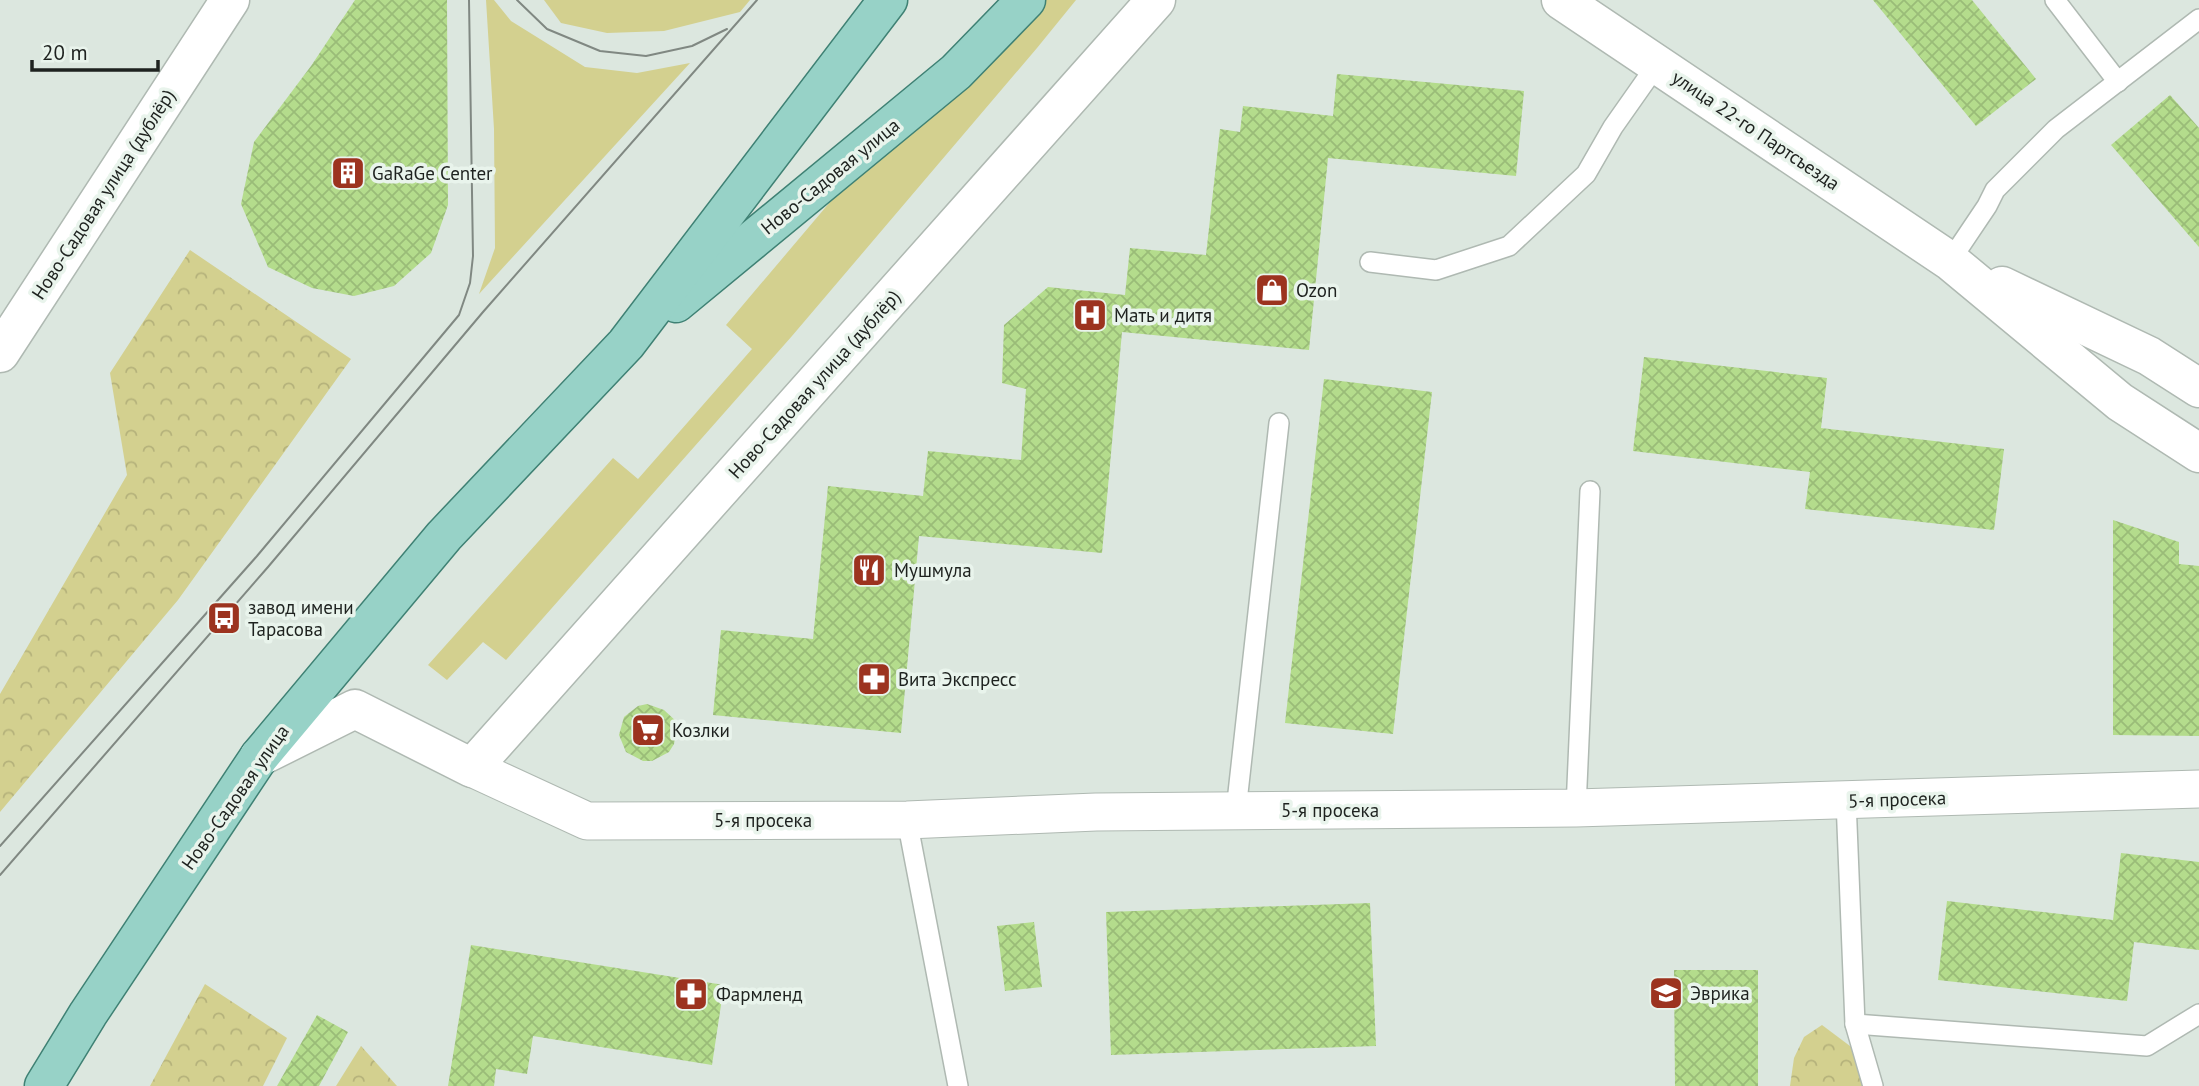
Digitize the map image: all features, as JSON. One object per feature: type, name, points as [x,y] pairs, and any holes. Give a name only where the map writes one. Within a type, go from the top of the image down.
[{"type":"main road","name":"Ново-Садовая улица (дублёр)","points":[[0,353],[230,0]]},
{"type":"main road","name":"Ново-Садовая улица","points":[[44,1086],[88,1014],[259,757],[444,536],[626,344],[888,0]]},
{"type":"main road","name":"Ново-Садовая улица","points":[[626,344],[956,72],[1026,0]]},
{"type":"main road","name":"Ново-Садовая улица (дублёр)","points":[[472,768],[1156,0]]},
{"type":"main road","name":"улица 22-го Партсъезда","points":[[1561,0],[1950,261],[2120,402],[2199,453]]},
{"type":"main road","name":"улица 22-го Партсъезда","points":[[1950,261],[2150,356],[2199,388]]},
{"type":"main road","points":[[259,757],[355,709],[472,768]]},
{"type":"street","name":"5-я просека","points":[[472,768],[587,821],[907,820],[1096,812],[1576,808],[2199,789]]},
{"type":"lane","points":[[2054,0],[2118,82]]},
{"type":"lane","points":[[1950,261],[1995,190],[2056,130],[2199,19]]},
{"type":"lane","points":[[1370,262],[1436,271],[1509,246],[1586,174],[1613,127],[1658,63]]},
{"type":"lane","points":[[1236,811],[1279,423]]},
{"type":"lane","points":[[1576,808],[1590,491]]},
{"type":"lane","points":[[1846,800],[1854,1024],[1873,1086]]},
{"type":"lane","points":[[907,820],[958,1086]]},
{"type":"lane","points":[[1854,1024],[2147,1046],[2199,1014]]},
{"type":"green space","points":[[486,0],[494,0],[511,21],[585,67],[637,73],[690,63],[479,294],[495,248],[494,129]]},
{"type":"green space","points":[[544,0],[750,0],[740,12],[664,31],[607,33],[561,23]]},
{"type":"green space","points":[[1001,0],[1076,0],[792,336],[506,660],[483,642],[447,680],[428,665],[613,458],[638,479],[752,349],[726,325]]},
{"type":"green space","points":[[190,250],[351,359],[178,600],[0,812],[0,694],[127,475],[110,373]]},
{"type":"green space","points":[[205,984],[287,1038],[263,1086],[150,1086]]},
{"type":"green space","points":[[1822,1025],[1858,1052],[1878,1086],[1790,1086],[1794,1058],[1804,1037]]},
{"type":"green space","points":[[361,1046],[397,1086],[336,1086]]},
{"type":"building","name":"GaRaGe Center","points":[[355,0],[447,0],[448,205],[431,253],[394,286],[354,296],[312,288],[268,267],[241,204],[254,142],[311,66]]},
{"type":"building","points":[[1873,0],[1972,0],[2036,79],[1976,126]]},
{"type":"building","points":[[1337,74],[1524,91],[1516,176],[1328,158],[1309,350],[1122,332],[1102,553],[919,536],[901,733],[713,715],[721,630],[813,639],[828,486],[923,496],[928,451],[1021,460],[1026,389],[1002,383],[1004,325],[1048,287],[1125,295],[1130,248],[1206,255],[1220,129],[1240,132],[1243,106],[1333,116]]},
{"type":"building","points":[[2170,95],[2199,128],[2199,247],[2111,145]]},
{"type":"building","points":[[1644,357],[1827,378],[1821,428],[2004,449],[1994,530],[1805,509],[1810,472],[1633,451]]},
{"type":"building","points":[[1324,379],[1432,392],[1393,734],[1285,723]]},
{"type":"building","points":[[2113,520],[2179,542],[2179,564],[2199,566],[2199,736],[2113,735]]},
{"type":"building","name":"Козлки","points":[[647,704],[664,710],[678,723],[674,744],[669,752],[652,761],[643,761],[626,752],[619,735],[624,717],[638,706]]},
{"type":"building","points":[[2121,853],[2199,862],[2199,950],[2134,942],[2127,1001],[1938,980],[1947,901],[2113,920]]},
{"type":"building","points":[[1370,903],[1376,1046],[1111,1055],[1106,912]]},
{"type":"building","points":[[1034,922],[1042,987],[1005,991],[997,926]]},
{"type":"building","points":[[471,945],[724,985],[712,1065],[533,1036],[527,1074],[496,1069],[494,1086],[448,1086]]},
{"type":"building","points":[[1674,970],[1758,970],[1758,1086],[1675,1086]]},
{"type":"building","points":[[317,1015],[348,1032],[319,1086],[277,1086]]},
{"type":"tram line","points":[[0,846],[257,556],[459,315],[470,283],[473,256],[469,0]]},
{"type":"tram line","points":[[517,0],[547,29],[600,51],[646,56],[692,46],[727,29]]},
{"type":"tram line","points":[[0,875],[268,567],[483,312],[757,0]]},
{"type":"place","name":"GaRaGe Center","points":[[348,173]]},
{"type":"place","name":"Ozon","points":[[1272,290]]},
{"type":"place","name":"Мать и дитя","points":[[1090,315]]},
{"type":"place","name":"Мушмула","points":[[869,570]]},
{"type":"place","name":"завод имени Тарасова","points":[[224,618]]},
{"type":"place","name":"Вита Экспресс","points":[[874,679]]},
{"type":"place","name":"Козлки","points":[[648,730]]},
{"type":"place","name":"Эврика","points":[[1666,993]]},
{"type":"place","name":"Фармленд","points":[[691,994]]}]
